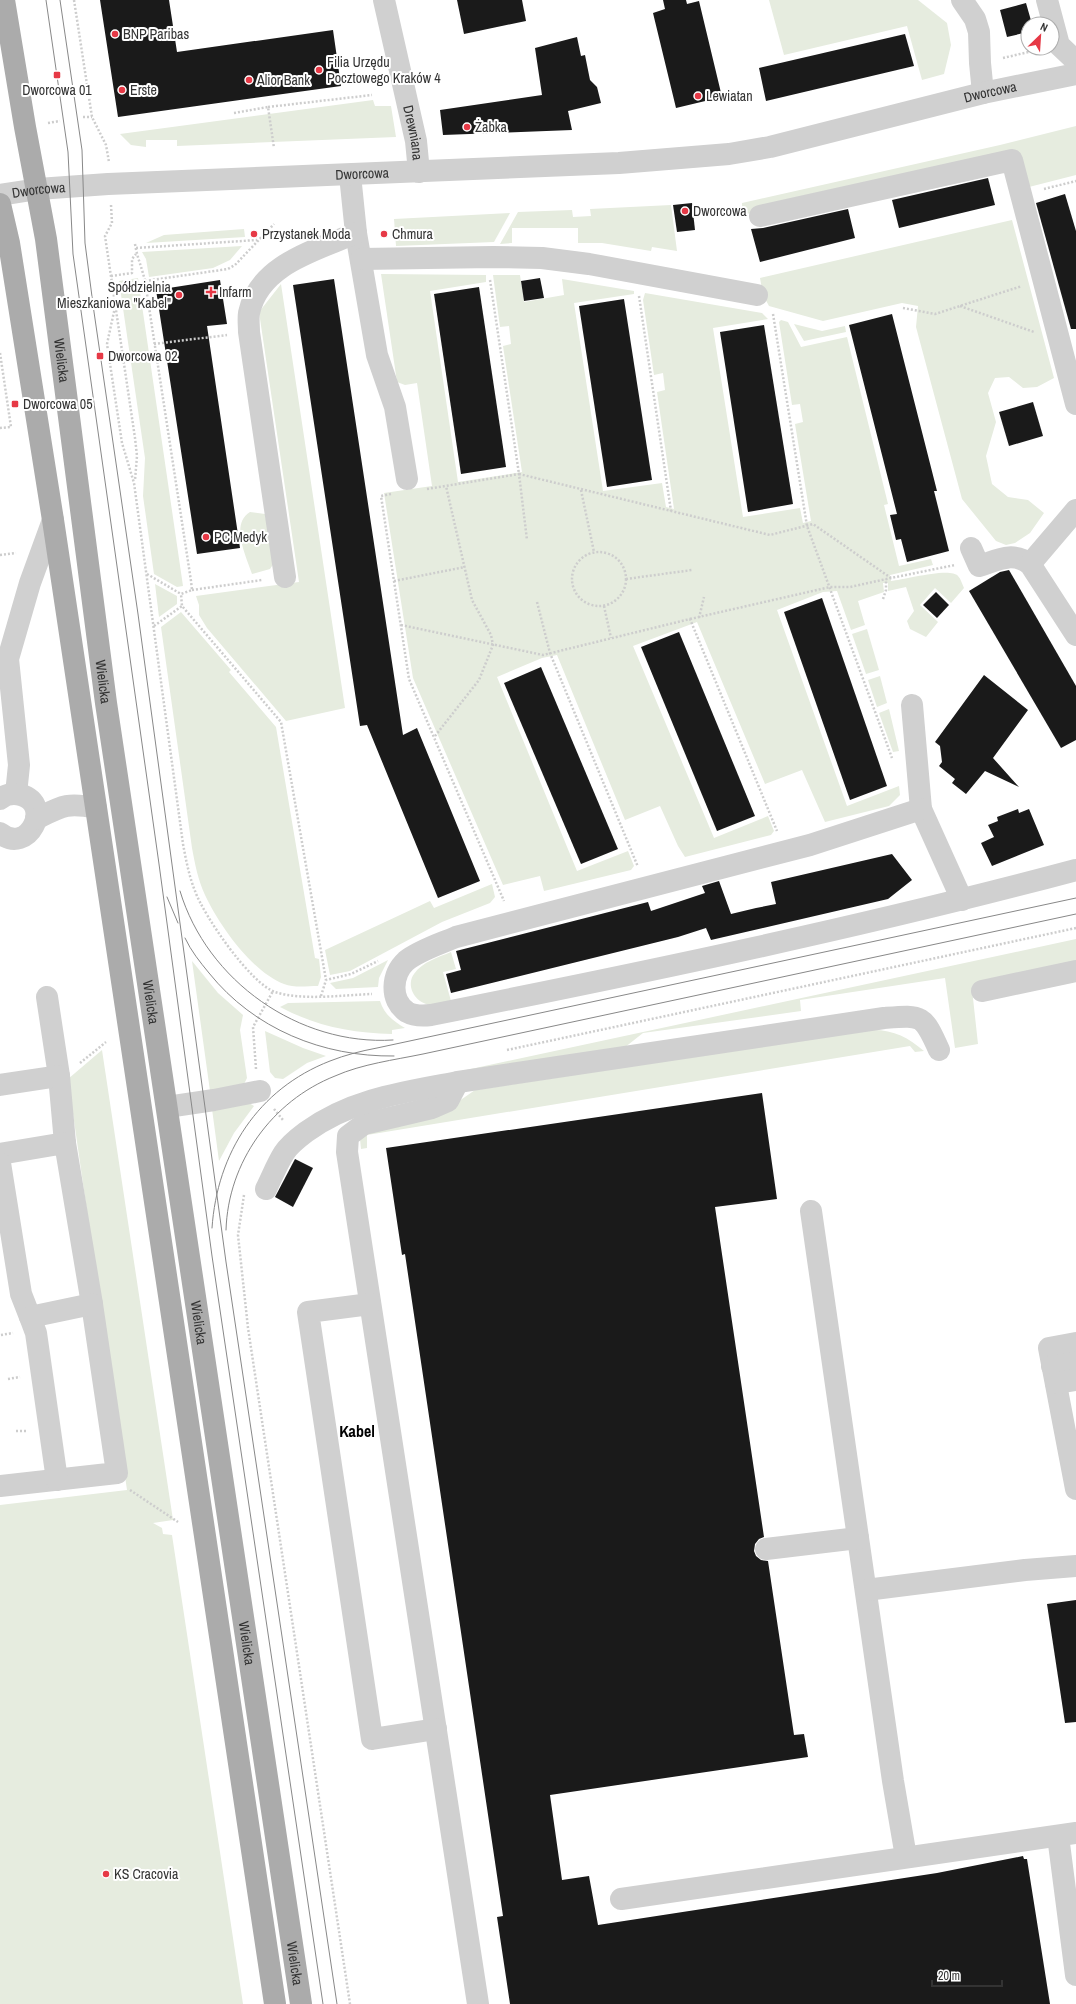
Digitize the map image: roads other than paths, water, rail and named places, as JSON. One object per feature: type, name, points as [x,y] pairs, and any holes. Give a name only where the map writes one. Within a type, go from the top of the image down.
[{"type":"main road","name":"Wielicka","points":[[4,0],[49,259],[106,703],[301,2004]]},
{"type":"main road","name":"Wielicka","points":[[0,204],[9,244],[53,520],[275,2004]]},
{"type":"street","name":"Drewniana","points":[[384,0],[416,142],[419,172]]},
{"type":"street","points":[[962,0],[975,20],[979,32],[983,93]]},
{"type":"street","points":[[1047,0],[1059,45],[1076,61]]},
{"type":"street","name":"Dworcowa","points":[[0,195],[38,189],[108,184],[619,164],[729,154],[770,147],[983,93],[1076,74]]},
{"type":"street","points":[[760,216],[1012,160],[1076,404]]},
{"type":"street","points":[[350,175],[356,233],[377,355],[395,407],[408,487]]},
{"type":"street","points":[[285,577],[249,332],[249,313],[255,299],[265,283],[290,261],[356,233]]},
{"type":"street","points":[[361,259],[493,257],[542,258],[589,264],[757,295]]},
{"type":"street","points":[[1030,564],[1076,510]]},
{"type":"street","points":[[0,833],[10,838],[23,837],[34,827],[36,819],[36,812],[29,799],[8,796],[19,765],[8,659],[30,583],[53,520]]},
{"type":"street","points":[[965,556],[979,566],[1013,556],[1022,558],[1030,564],[1076,635]]},
{"type":"street","points":[[912,705],[921,809],[962,900]]},
{"type":"street","points":[[36,819],[66,806],[76,804],[96,808]]},
{"type":"street","points":[[921,809],[810,845],[456,937],[417,954],[406,961],[398,970],[395,981],[395,992],[399,1003],[407,1012],[419,1016],[431,1016],[847,928],[1076,870]]},
{"type":"street","points":[[982,991],[1076,971]]},
{"type":"street","points":[[0,1486],[117,1473],[92,1304],[65,1143],[59,1076],[47,997]]},
{"type":"street","points":[[256,1189],[284,1153],[299,1137],[324,1119],[352,1106],[390,1094],[458,1082],[891,1017],[913,1016],[928,1025],[939,1050]]},
{"type":"street","points":[[0,1085],[59,1076]]},
{"type":"street","points":[[458,1082],[448,1101],[432,1108],[364,1124],[348,1136],[347,1152],[478,2004]]},
{"type":"street","points":[[167,1107],[214,1100],[260,1090]]},
{"type":"street","points":[[0,1154],[65,1143]]},
{"type":"street","points":[[0,1164],[21,1294],[36,1333],[57,1480]]},
{"type":"street","points":[[811,1211],[893,1781],[906,1857]]},
{"type":"street","points":[[30,1317],[92,1304]]},
{"type":"street","points":[[370,1304],[308,1312],[372,1739],[436,1729]]},
{"type":"street","points":[[1075,1479],[1068,1404],[1061,1376],[1049,1348],[1076,1343]]},
{"type":"street","points":[[1061,1376],[1076,1362]]},
{"type":"street","points":[[766,1549],[858,1538]]},
{"type":"street","points":[[866,1590],[1025,1570],[1076,1566]]},
{"type":"street","points":[[621,1899],[1067,1834],[1076,1975]]},
{"type":"tram line","points":[[46,0],[68,152],[73,254],[159,864],[212,1256],[323,2004]]},
{"type":"tram line","points":[[60,0],[82,150],[85,243],[94,312],[138,614],[226,1262],[337,2004]]},
{"type":"tram line","points":[[180,891],[193,923],[211,953],[234,979],[261,1002],[291,1019],[324,1032],[358,1039],[393,1040]]},
{"type":"tram line","points":[[167,897],[178,923]]},
{"type":"tram line","points":[[212,1228],[222,1174],[246,1127],[262,1106],[282,1088],[304,1073],[330,1061],[365,1050],[1076,898]]},
{"type":"tram line","points":[[226,1230],[229,1205],[235,1181],[245,1158],[258,1137],[273,1118],[292,1101],[312,1087],[345,1072],[378,1063],[1076,914]]},
{"type":"tram line","points":[[185,938],[199,961],[227,993],[247,1010],[269,1024],[292,1036],[316,1045],[368,1055],[394,1056]]},
{"type":"place","name":"BNP Paribas","points":[[115,34]]},
{"type":"place","name":"Filia Urzędu Pocztowego Kraków 4","points":[[319,70]]},
{"type":"place","name":"Dworcowa 01","points":[[57,75]]},
{"type":"place","name":"Alior Bank","points":[[249,80]]},
{"type":"place","name":"Erste","points":[[122,90]]},
{"type":"place","name":"Lewiatan","points":[[698,96]]},
{"type":"place","name":"Żabka","points":[[467,127]]},
{"type":"place","name":"Dworcowa","points":[[685,211]]},
{"type":"place","name":"Przystanek Moda","points":[[254,234]]},
{"type":"place","name":"Chmura","points":[[384,234]]},
{"type":"place","name":"Infarm","points":[[211,292]]},
{"type":"place","name":"Spółdzielnia Mieszkaniowa \"Kabel\"","points":[[179,295]]},
{"type":"place","name":"Dworcowa 02","points":[[100,356]]},
{"type":"place","name":"Dworcowa 05","points":[[15,404]]},
{"type":"place","name":"PC Medyk","points":[[206,537]]},
{"type":"place","name":"KS Cracovia","points":[[106,1874]]},
{"type":"district","name":"Kabel","points":[[357,1431]]}]
